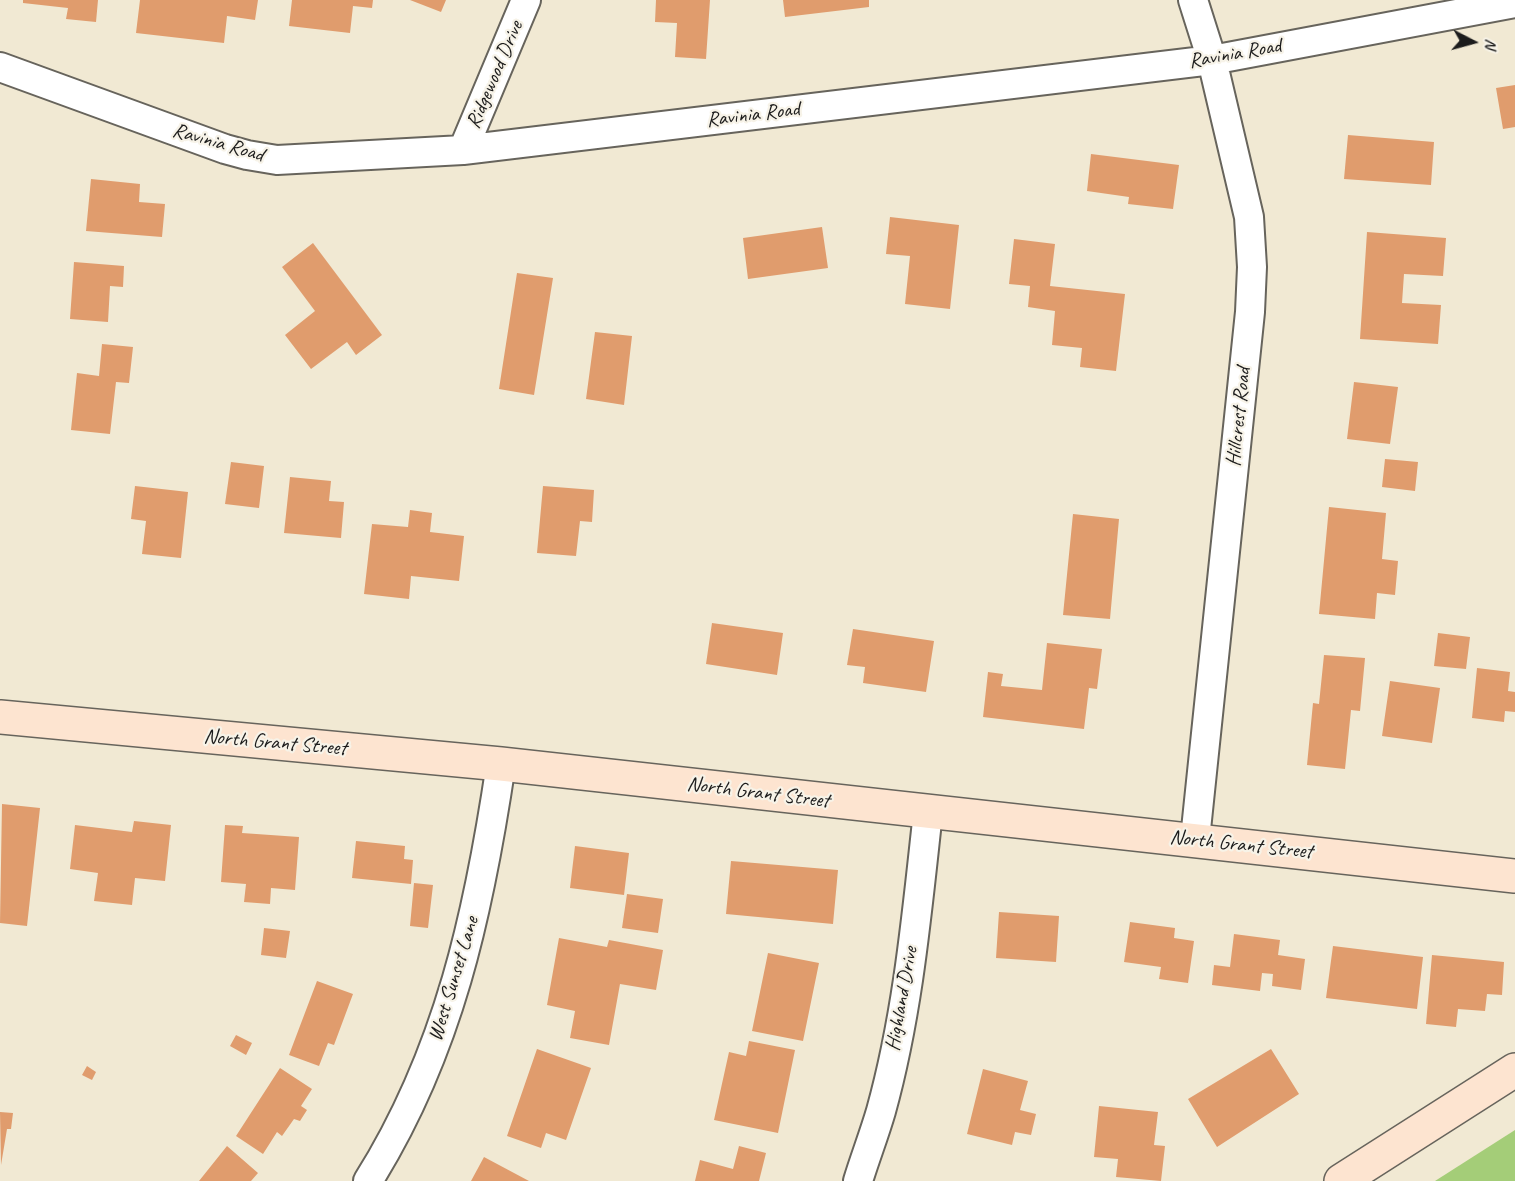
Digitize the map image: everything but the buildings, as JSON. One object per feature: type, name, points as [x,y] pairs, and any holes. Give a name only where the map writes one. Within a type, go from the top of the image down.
[{"type":"street","name":"Ridgewood Drive","points":[[463,150],[526,0]]},
{"type":"street","name":"Hillcrest Road","points":[[1194,0],[1212,60],[1249,217],[1252,267],[1250,312],[1195,839]]},
{"type":"street","name":"Ravinia Road","points":[[0,67],[83,99],[247,155],[277,160],[463,150],[1212,60],[1515,3]]},
{"type":"street","name":"North Grant Street","points":[[0,717],[501,764],[928,813],[1195,839],[1515,876]]},
{"type":"street","name":"West Sunset Lane","points":[[368,1181],[425,1069],[451,1002],[468,943],[487,858],[501,764]]},
{"type":"street","name":"Highland Drive","points":[[858,1181],[881,1110],[901,1017],[916,922],[928,813]]},
{"type":"street","points":[[1341,1181],[1515,1070]]},
{"type":"green space","points":[[1515,1130],[1515,1181],[1435,1181]]}]
